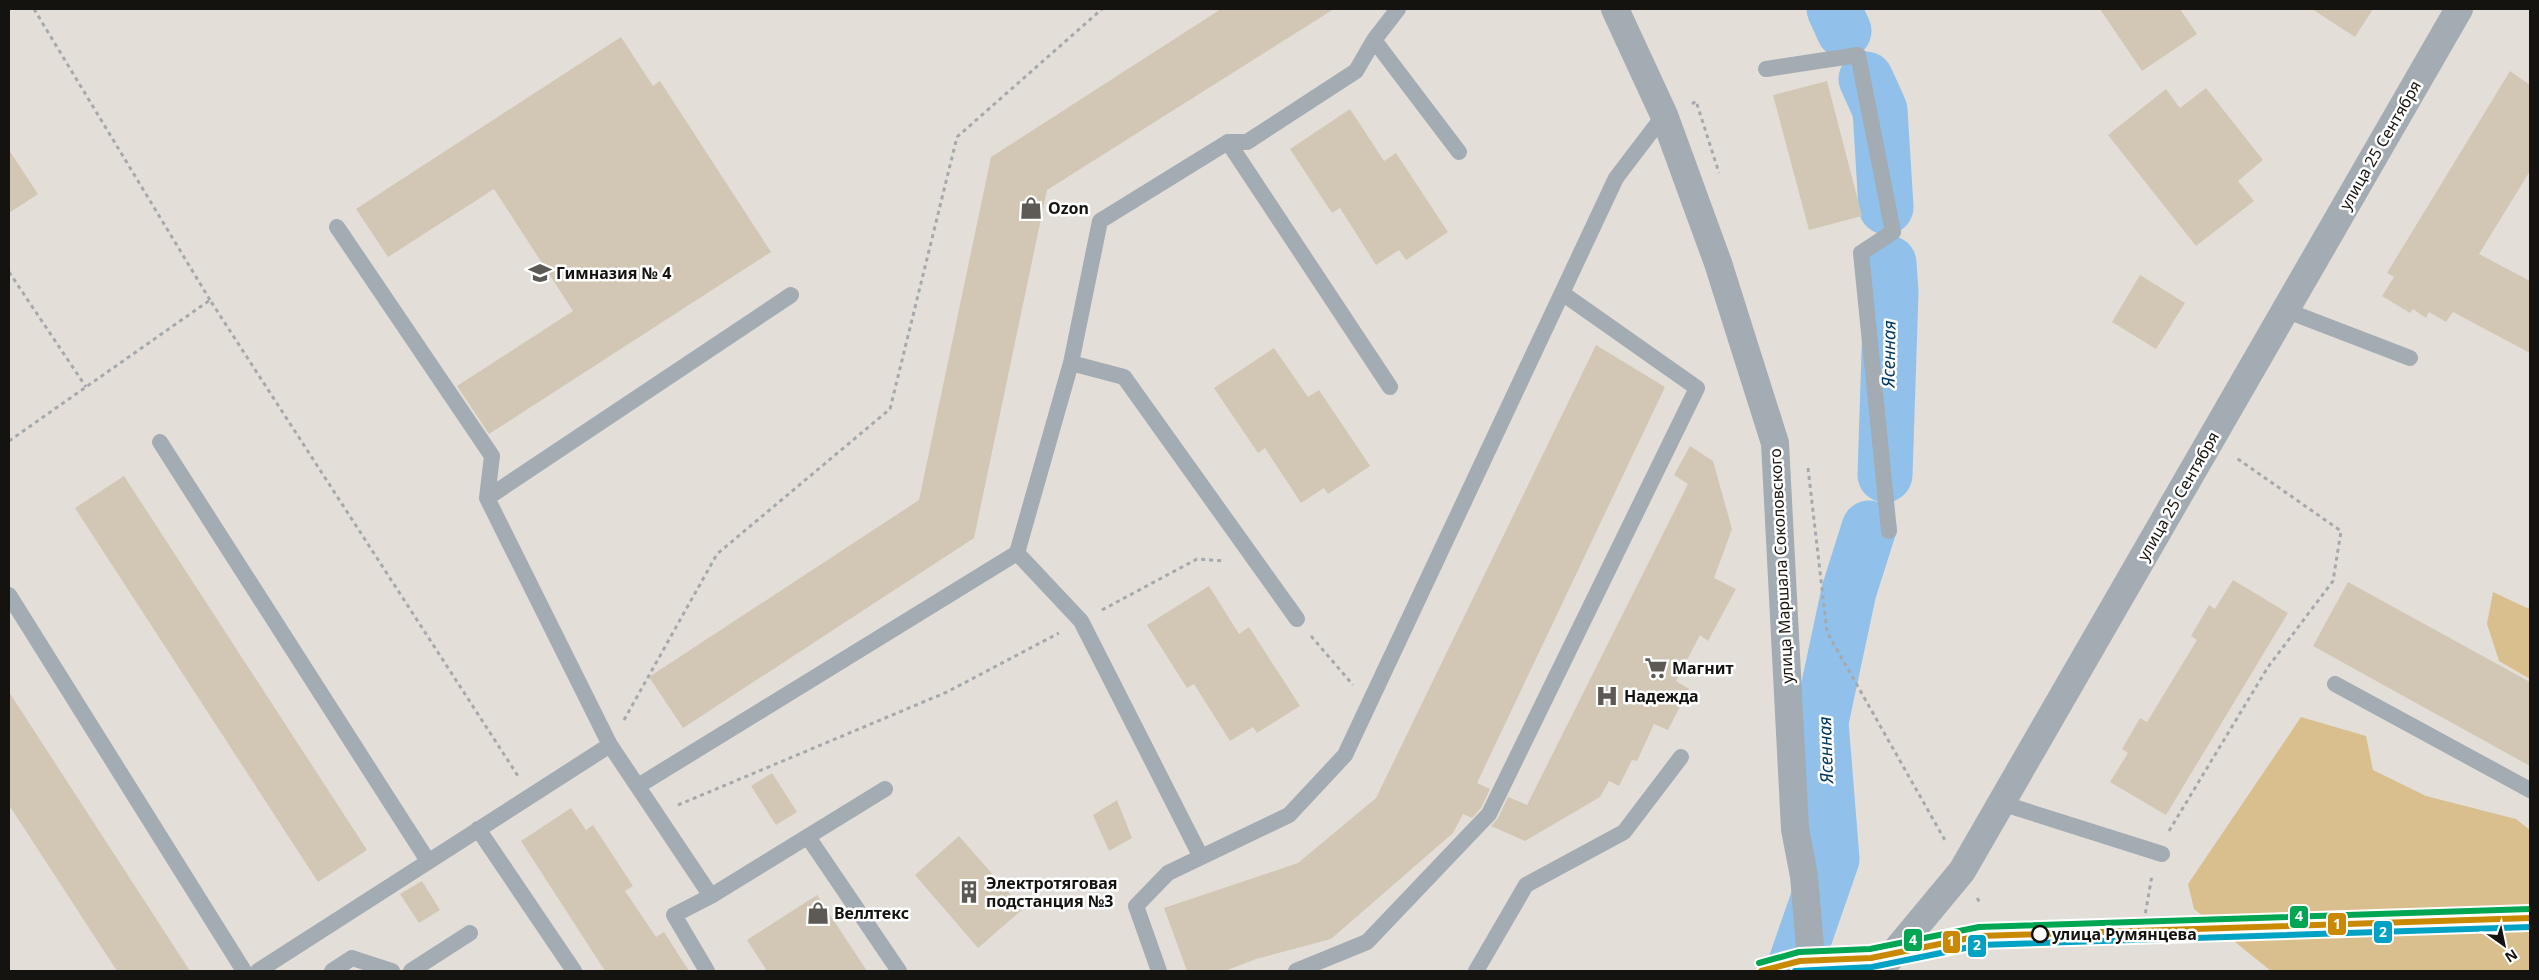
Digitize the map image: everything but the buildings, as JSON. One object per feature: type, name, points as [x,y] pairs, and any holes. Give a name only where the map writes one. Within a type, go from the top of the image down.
[{"type":"main road","points":[[1811,966],[1879,971]]},
{"type":"street","name":"улица Маршала Соколовского","points":[[1615,9],[1664,115],[1718,262],[1775,442],[1796,829],[1804,878],[1811,966]]},
{"type":"street","name":"улица 25 Сентября","points":[[1879,971],[1962,871],[2459,9]]},
{"type":"lane","points":[[638,786],[1017,553],[1071,363],[1100,221],[1228,142],[1247,142],[1356,71],[1374,40],[1398,9]]},
{"type":"lane","points":[[1374,40],[1458,152]]},
{"type":"lane","points":[[1766,69],[1858,55],[1893,232],[1861,253],[1889,531]]},
{"type":"lane","points":[[1159,971],[1136,906],[1168,873],[1289,815],[1345,754],[1616,178],[1664,115]]},
{"type":"lane","points":[[1228,142],[1390,387]]},
{"type":"lane","points":[[337,227],[492,456],[487,498],[610,744],[711,896]]},
{"type":"lane","points":[[1296,971],[1367,942],[1489,814],[1697,388],[1562,293]]},
{"type":"lane","points":[[487,498],[791,295]]},
{"type":"lane","points":[[2285,310],[2410,358]]},
{"type":"lane","points":[[1071,363],[1124,377],[1296,619]]},
{"type":"lane","points":[[160,442],[428,861]]},
{"type":"lane","points":[[1017,553],[1081,621],[1201,857]]},
{"type":"lane","points":[[9,595],[244,971]]},
{"type":"lane","points":[[2335,684],[2530,790]]},
{"type":"lane","points":[[258,971],[610,744]]},
{"type":"lane","points":[[1476,971],[1526,885],[1624,832],[1681,757]]},
{"type":"lane","points":[[707,971],[674,915],[711,896],[885,789]]},
{"type":"lane","points":[[2001,803],[2159,853]]},
{"type":"lane","points":[[478,829],[574,971]]},
{"type":"lane","points":[[808,836],[899,971]]},
{"type":"lane","points":[[411,971],[470,933]]},
{"type":"lane","points":[[332,971],[352,958],[392,971]]},
{"type":"path","points":[[34,9],[210,300],[530,796]]},
{"type":"path","points":[[610,744],[717,554],[890,409],[957,137],[1102,9]]},
{"type":"path","points":[[9,272],[86,387]]},
{"type":"path","points":[[9,442],[210,300]]},
{"type":"path","points":[[2144,921],[2159,853],[2268,667],[2333,581],[2341,531],[2234,456]]},
{"type":"path","points":[[656,814],[947,692],[1197,559],[1257,563]]},
{"type":"path","points":[[1296,619],[1369,704]]},
{"type":"path","points":[[1836,649],[1981,904]]},
{"type":"path","points":[[1964,926],[2530,909]]},
{"type":"shaded area","points":[[2493,592],[2527,608],[2530,607],[2530,679],[2499,661],[2487,624]]},
{"type":"shaded area","points":[[2301,717],[2366,736],[2373,770],[2426,796],[2516,819],[2530,830],[2530,971],[2271,971],[2194,909],[2188,884]]},
{"type":"waterway","name":"Ясенная","points":[[1834,9],[1844,31]]},
{"type":"waterway","name":"Ясенная","points":[[1866,79],[1880,110],[1886,207]]},
{"type":"waterway","name":"Ясенная","points":[[1885,475],[1891,292],[1889,263]]},
{"type":"waterway","name":"Ясенная","points":[[1793,971],[1832,859],[1821,722],[1849,591],[1869,528]]},
{"type":"transit line","name":"1","points":[[1761,971],[1800,961],[1871,958],[1979,936],[2530,918]]},
{"type":"transit line","name":"2","points":[[1795,971],[1872,967],[1980,945],[2530,927]]},
{"type":"tram line","name":"4","points":[[1759,963],[1799,952],[1870,949],[1979,927],[2530,909]]},
{"type":"place","name":"Ozon","points":[[1031,208]]},
{"type":"place","name":"Гимназия № 4","points":[[540,273]]},
{"type":"place","name":"Магнит","points":[[1656,668]]},
{"type":"place","name":"Надежда","points":[[1607,696]]},
{"type":"place","name":"Электротяговая подстанция №3","points":[[969,892]]},
{"type":"place","name":"Веллтекс","points":[[818,913]]},
{"type":"place","name":"улица Румянцева","points":[[2040,934]]}]
